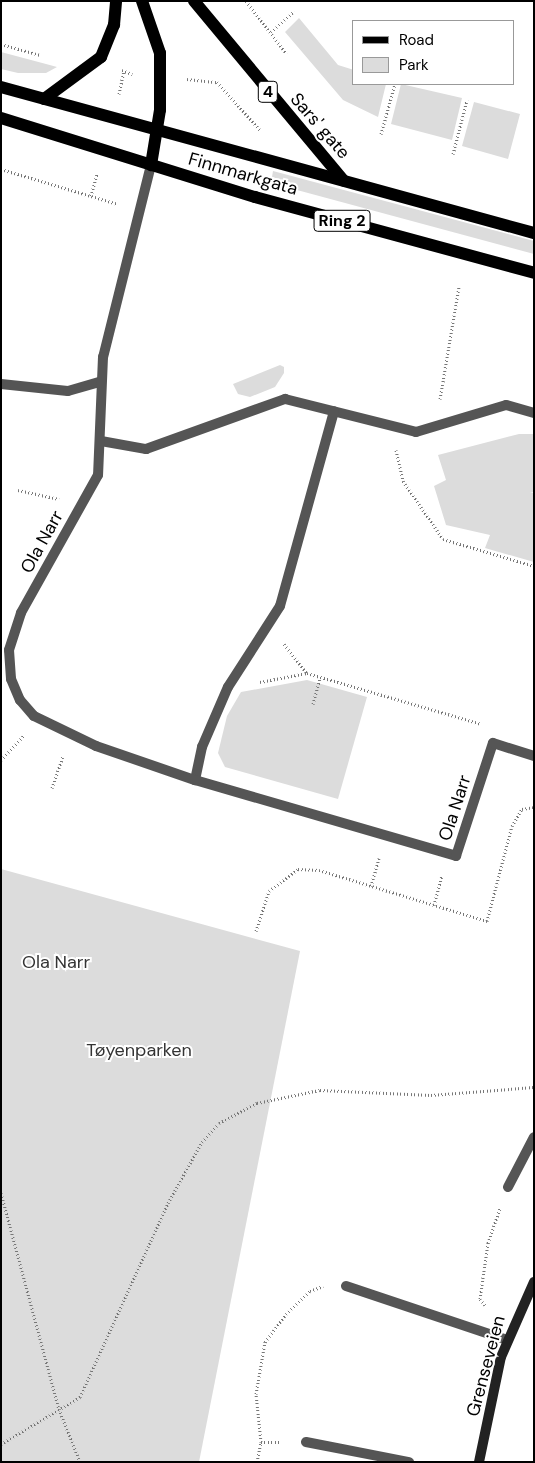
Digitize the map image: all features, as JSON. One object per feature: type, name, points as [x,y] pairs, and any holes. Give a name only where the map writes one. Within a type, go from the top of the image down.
[{"type":"main road","points":[[44,99],[101,57],[114,25],[116,1]]},
{"type":"main road","points":[[142,1],[160,53],[158,130],[151,165]]},
{"type":"main road","name":"Sars' gate","points":[[194,1],[344,181]]},
{"type":"main road","name":"Finnmarkgata","points":[[1,87],[534,233]]},
{"type":"main road","name":"Finnmarkgata","points":[[1,118],[151,165],[534,273]]},
{"type":"main road","name":"Grenseveien","points":[[479,1462],[507,1340],[534,1282]]},
{"type":"street","name":"Ola Narr","points":[[151,165],[99,382],[101,441],[98,475],[21,613],[9,650],[14,686],[20,700],[39,719],[70,734],[195,780],[456,856],[493,743],[534,756]]},
{"type":"street","points":[[1,384],[68,391],[99,382]]},
{"type":"street","points":[[101,441],[146,449],[285,399],[416,432],[506,405],[534,413]]},
{"type":"street","points":[[195,780],[202,747],[228,687],[280,606],[334,411]]},
{"type":"street","points":[[508,1187],[534,1138]]},
{"type":"street","points":[[346,1286],[507,1340]]},
{"type":"street","points":[[306,1442],[408,1462]]},
{"type":"path","points":[[246,1],[286,53]]},
{"type":"path","points":[[271,32],[294,11]]},
{"type":"path","points":[[1,44],[40,55]]},
{"type":"path","points":[[118,100],[124,71]]},
{"type":"path","points":[[187,79],[217,82],[264,135]]},
{"type":"path","points":[[381,134],[395,85]]},
{"type":"path","points":[[454,154],[468,100]]},
{"type":"path","points":[[1,169],[118,204]]},
{"type":"path","points":[[91,196],[97,173]]},
{"type":"path","points":[[436,426],[459,287]]},
{"type":"path","points":[[390,425],[403,481],[444,539],[534,566]]},
{"type":"path","points":[[18,490],[81,508]]},
{"type":"path","points":[[267,625],[306,674]]},
{"type":"path","points":[[228,687],[306,674],[484,725]]},
{"type":"path","points":[[313,704],[320,678]]},
{"type":"path","points":[[1,760],[39,719]]},
{"type":"path","points":[[52,788],[70,734]]},
{"type":"path","points":[[256,931],[269,892],[298,869],[371,886],[487,921],[512,826],[522,809],[534,807]]},
{"type":"path","points":[[371,886],[380,854]]},
{"type":"path","points":[[434,905],[443,872]]},
{"type":"path","points":[[1,1444],[80,1397],[168,1203],[202,1142],[218,1123],[257,1103],[320,1090],[431,1095],[534,1087]]},
{"type":"path","points":[[485,1305],[480,1299],[488,1244],[508,1187]]},
{"type":"path","points":[[1,1193],[59,1409],[80,1462]]},
{"type":"path","points":[[257,1462],[262,1442],[256,1394],[265,1342],[310,1291],[330,1284],[346,1286]]},
{"type":"green space","points":[[299,18],[338,65],[352,69],[352,85],[386,85],[378,117],[343,100],[285,32]]},
{"type":"green space","points":[[1,52],[57,67],[46,73],[18,73],[1,69]]},
{"type":"green space","points":[[401,85],[462,98],[452,140],[391,124]]},
{"type":"green space","points":[[474,102],[520,114],[508,159],[462,146]]},
{"type":"green space","points":[[273,171],[534,241],[534,254],[271,183]]},
{"type":"green space","points":[[280,365],[284,367],[284,373],[275,387],[250,397],[238,394],[233,384]]},
{"type":"green space","points":[[519,434],[534,434],[534,492],[530,493],[534,493],[534,562],[485,548],[490,535],[446,525],[434,486],[446,480],[438,455]]},
{"type":"green space","points":[[307,680],[367,697],[338,799],[225,767],[218,753],[227,716],[241,692]]},
{"type":"green space","name":"Tøyenparken","points":[[1,869],[300,951],[199,1462],[1,1462]]}]
